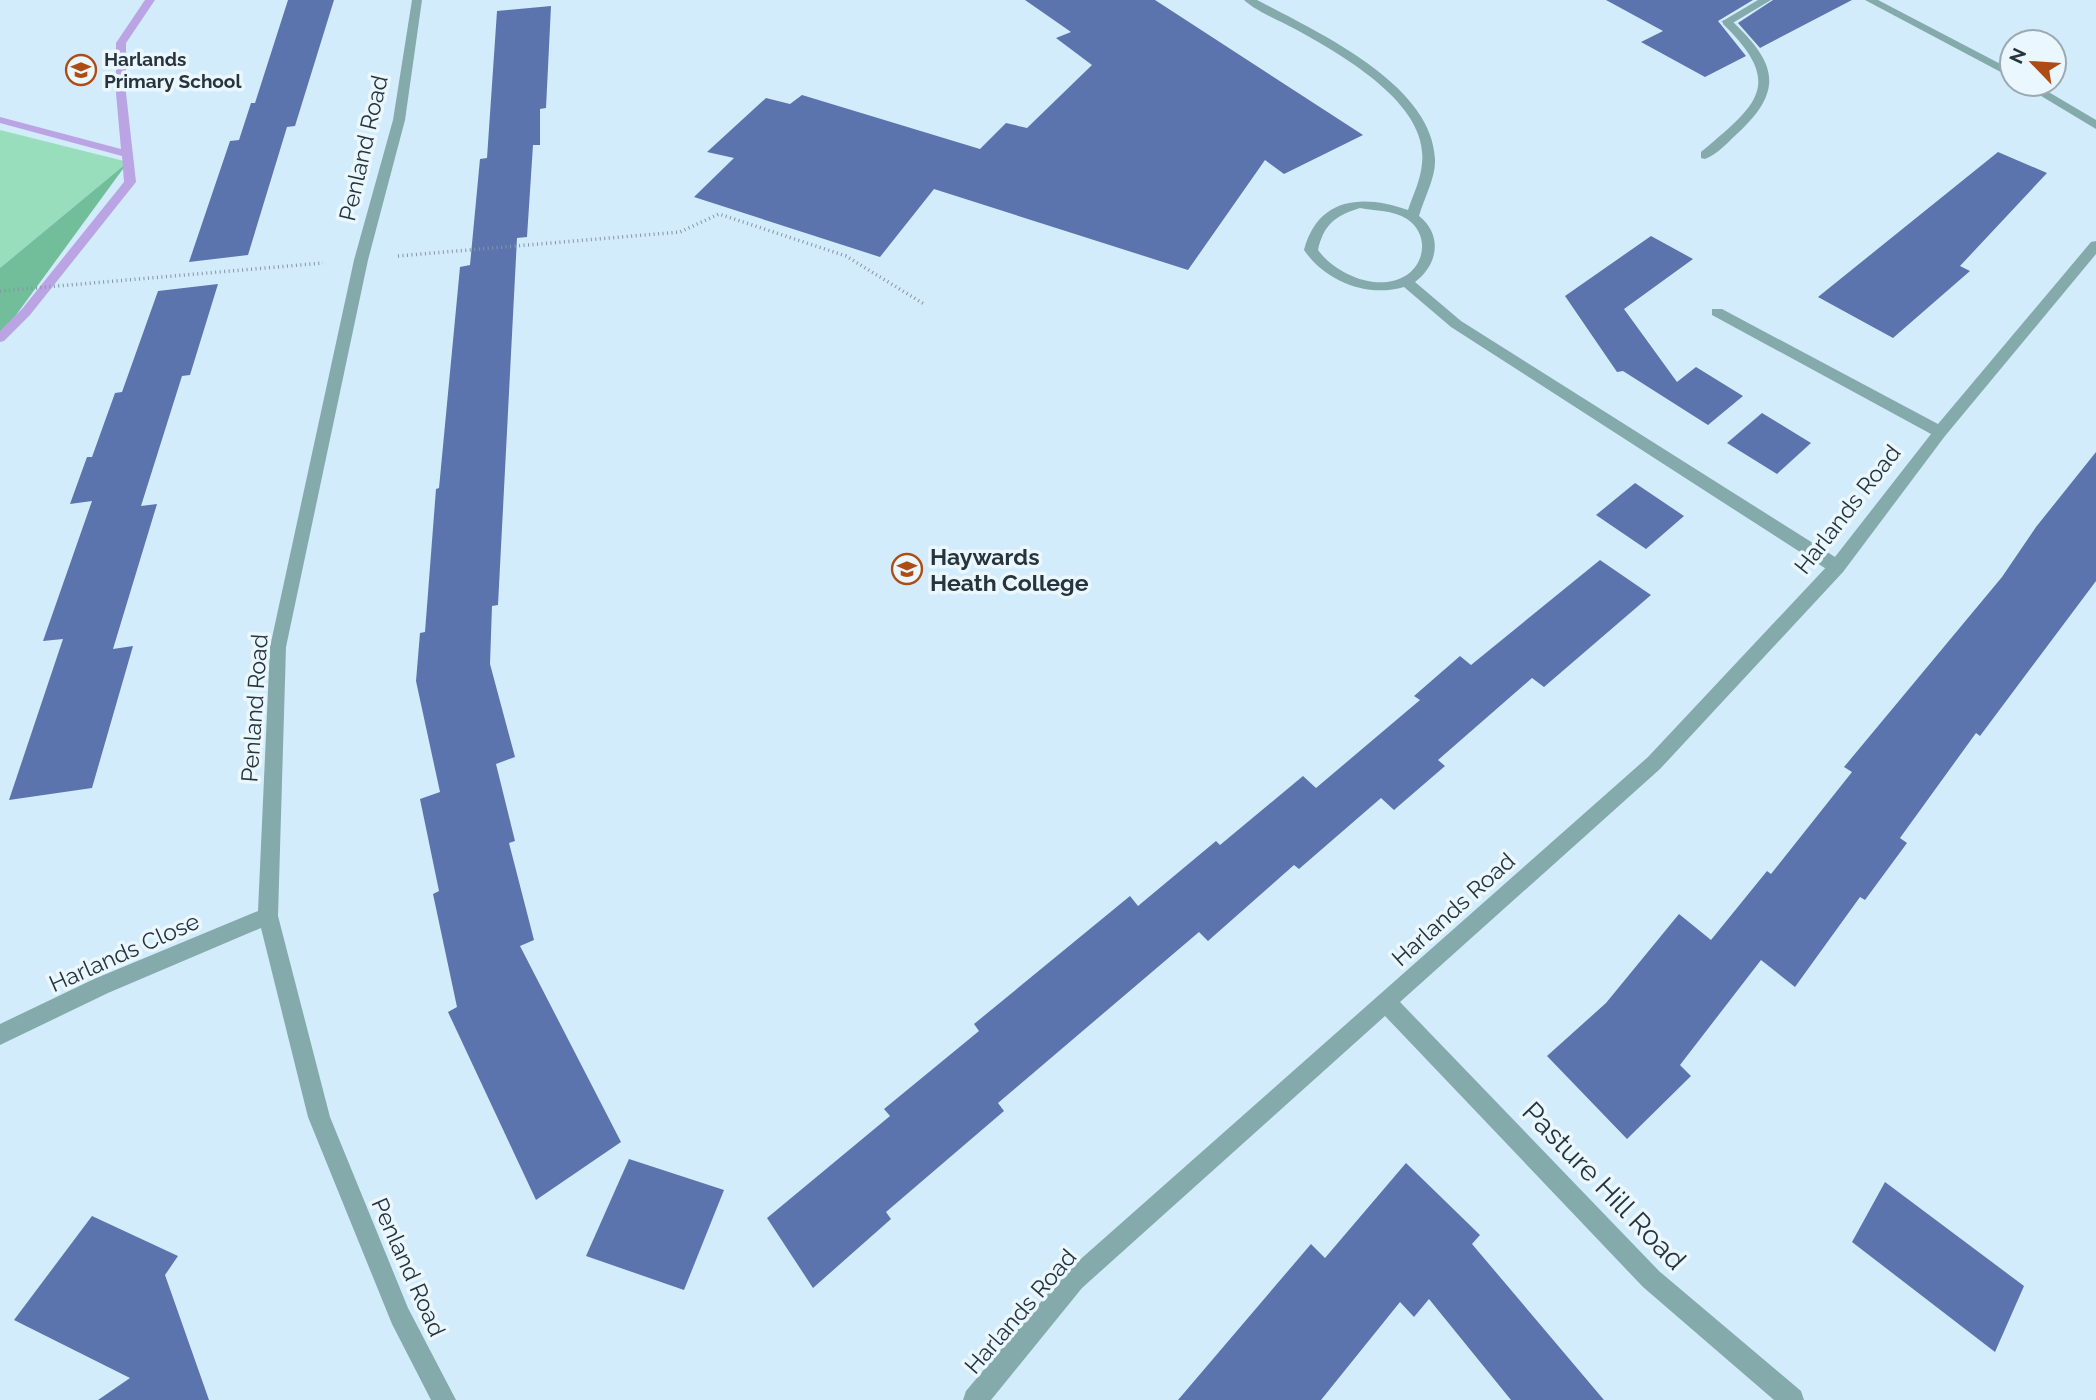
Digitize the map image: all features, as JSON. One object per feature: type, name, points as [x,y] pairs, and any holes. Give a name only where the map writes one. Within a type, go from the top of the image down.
[{"type":"street","name":"Penland Road","points":[[417,0],[399,120],[361,260],[278,647],[268,916],[319,1118],[400,1316],[444,1400]]},
{"type":"street","points":[[1249,0],[1361,66],[1397,91],[1413,109],[1427,136],[1429,161],[1412,217]]},
{"type":"street","points":[[1705,155],[1750,115],[1764,97],[1765,75],[1760,63],[1748,39],[1727,22],[1766,0]]},
{"type":"street","points":[[1870,0],[1998,68]]},
{"type":"street","points":[[2051,98],[2096,125]]},
{"type":"street","points":[[1359,204],[1390,208],[1412,217],[1426,232],[1431,247],[1425,265],[1406,282],[1378,285],[1351,280],[1325,267],[1311,250],[1316,228],[1328,214],[1359,204]]},
{"type":"street","name":"Harlands Road","points":[[975,1400],[1074,1280],[1654,763],[1837,567],[1940,432],[2096,245]]},
{"type":"street","points":[[1406,282],[1456,324],[1837,567]]},
{"type":"street","name":"Harlands Road","points":[[1717,312],[1940,432]]},
{"type":"street","name":"Harlands Close","points":[[0,1035],[101,986],[268,916]]},
{"type":"street","name":"Pasture Hill Road","points":[[1385,1001],[1651,1279],[1792,1400]]},
{"type":"path","points":[[0,291],[680,232],[719,214],[846,256],[924,303]]},
{"type":"green space","points":[[0,130],[128,162],[0,268]]},
{"type":"green space","points":[[128,162],[0,337],[0,268]]},
{"type":"building","points":[[288,0],[334,0],[295,126],[287,127],[248,255],[189,262],[230,141],[239,140],[251,103],[255,103]]},
{"type":"building","points":[[1025,0],[1155,0],[1363,135],[1284,174],[1265,160],[1188,270],[934,189],[880,257],[694,197],[734,158],[707,152],[766,98],[790,104],[802,95],[980,149],[1006,123],[1027,128],[1092,65],[1056,38],[1071,32]]},
{"type":"building","points":[[1606,0],[1753,0],[1718,21],[1746,56],[1705,77],[1641,42],[1663,31]]},
{"type":"building","points":[[1773,0],[1852,0],[1760,48],[1738,23]]},
{"type":"building","points":[[551,6],[546,108],[540,109],[540,145],[533,145],[527,237],[517,238],[498,605],[492,606],[490,664],[515,757],[496,764],[515,841],[509,843],[534,940],[520,946],[621,1142],[536,1200],[448,1012],[457,1007],[433,894],[439,891],[420,799],[440,792],[416,681],[420,633],[425,632],[436,489],[439,488],[460,267],[470,265],[480,159],[487,158],[497,11]]},
{"type":"building","points":[[1998,152],[2047,173],[1960,266],[1970,271],[1893,338],[1818,297]]},
{"type":"building","points":[[1651,236],[1693,259],[1624,309],[1677,382],[1696,367],[1743,396],[1708,425],[1623,371],[1617,372],[1565,296]]},
{"type":"building","points":[[218,284],[190,375],[182,376],[141,506],[157,504],[113,649],[133,646],[92,788],[9,800],[63,639],[43,641],[92,501],[70,504],[87,457],[92,457],[115,393],[122,392],[158,291]]},
{"type":"building","points":[[1762,413],[1811,443],[1777,474],[1727,443]]},
{"type":"building","points":[[2096,452],[2096,581],[1980,736],[1976,733],[1900,838],[1907,843],[1865,900],[1860,897],[1795,987],[1761,960],[1680,1065],[1691,1076],[1627,1139],[1547,1056],[1606,1003],[1679,914],[1711,940],[1767,871],[1771,874],[1852,772],[1844,767],[2002,577],[2036,527]]},
{"type":"building","points":[[1635,483],[1684,516],[1646,549],[1596,515]]},
{"type":"building","points":[[1600,560],[1651,595],[1544,687],[1532,678],[1438,760],[1445,766],[1394,810],[1381,798],[1299,869],[1294,865],[1208,941],[1199,932],[998,1103],[1004,1111],[886,1212],[891,1219],[813,1288],[767,1218],[890,1116],[884,1109],[979,1031],[974,1024],[1130,896],[1138,906],[1216,841],[1220,845],[1303,776],[1316,788],[1420,700],[1414,696],[1460,656],[1471,665]]},
{"type":"building","points":[[629,1159],[724,1190],[684,1290],[586,1256]]},
{"type":"building","points":[[1406,1163],[1480,1235],[1472,1244],[1604,1400],[1511,1400],[1429,1299],[1414,1317],[1400,1302],[1321,1400],[1178,1400],[1311,1244],[1325,1258]]},
{"type":"building","points":[[1885,1182],[2024,1286],[1995,1352],[1852,1242]]},
{"type":"building","points":[[92,1216],[178,1256],[165,1275],[209,1400],[98,1400],[130,1378],[14,1320]]},
{"type":"waterway","points":[[0,338],[26,312],[130,182],[121,93],[121,43],[150,0]]},
{"type":"waterway","points":[[0,120],[127,154]]},
{"type":"place","name":"Harlands Primary School","points":[[81,70]]},
{"type":"place","name":"Haywards Heath College","points":[[907,569]]}]
